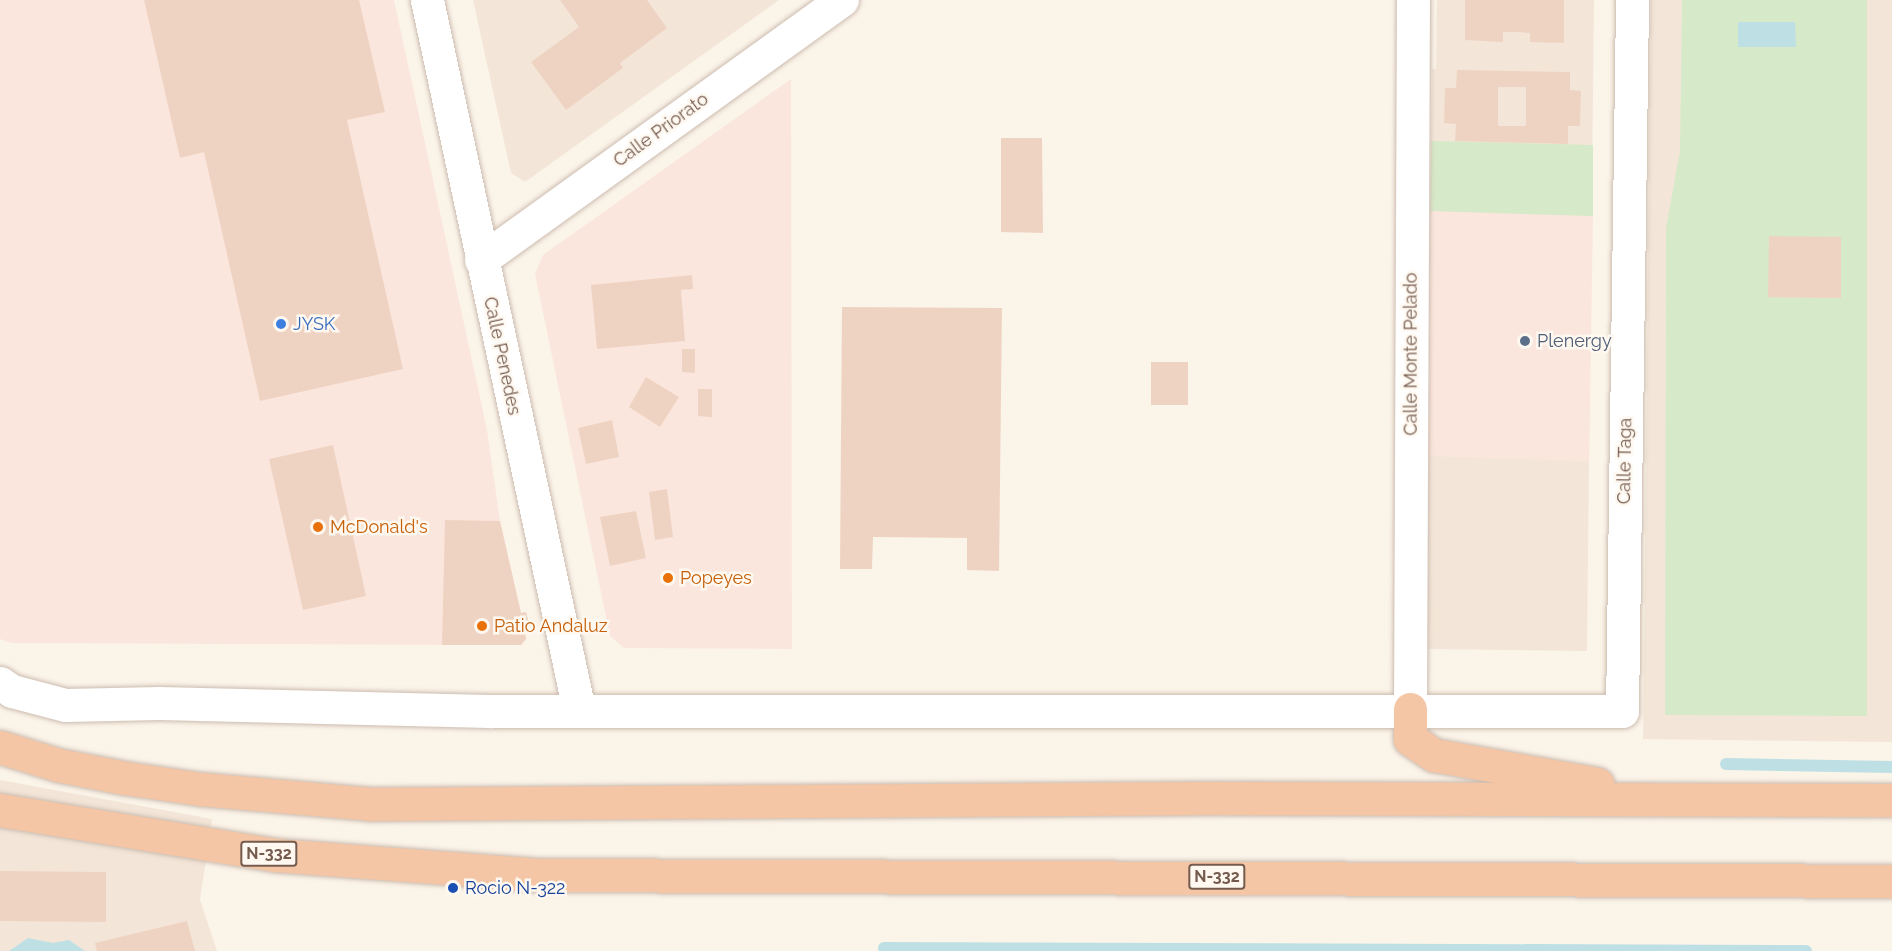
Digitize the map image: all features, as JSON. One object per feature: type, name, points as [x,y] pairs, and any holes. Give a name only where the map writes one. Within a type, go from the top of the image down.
[{"type":"highway","points":[[1410,709],[1410,739],[1434,755],[1509,770],[1711,801]]},
{"type":"highway","points":[[0,747],[58,765],[125,778],[255,795],[370,804],[1194,798],[1892,800]]},
{"type":"highway","name":"N-332","points":[[0,810],[275,855],[542,875],[1892,881]]},
{"type":"street","name":"Calle Penedes","points":[[427,0],[579,710]]},
{"type":"street","name":"Calle Priorato","points":[[481,260],[842,0]]},
{"type":"street","name":"Calle Monte Pelado","points":[[1410,709],[1413,0]]},
{"type":"street","name":"Calle Taga","points":[[1410,709],[1622,711],[1632,0]]},
{"type":"street","points":[[0,683],[12,692],[65,705],[159,703],[579,710],[1410,709]]},
{"type":"shaded area","points":[[0,0],[394,0],[487,430],[500,521],[521,613],[526,612],[529,624],[524,626],[526,639],[521,645],[11,643],[0,639]]},
{"type":"shaded area","points":[[473,0],[779,0],[525,182],[511,173]]},
{"type":"shaded area","points":[[1437,0],[1594,0],[1587,651],[1425,649],[1432,69],[1436,69]]},
{"type":"shaded area","points":[[1651,0],[1892,0],[1892,742],[1643,739]]},
{"type":"shaded area","points":[[791,79],[792,649],[624,648],[610,636],[535,274],[543,255]]},
{"type":"shaded area","points":[[1430,211],[1593,216],[1589,461],[1427,456]]},
{"type":"shaded area","points":[[0,780],[212,819],[200,900],[217,951],[0,951]]},
{"type":"green space","points":[[1682,0],[1867,0],[1867,716],[1665,715],[1666,228],[1680,151]],"holes":[[[1841,237],[1840,298],[1769,297]]]},
{"type":"green space","points":[[1431,141],[1593,145],[1593,216],[1430,211]]},
{"type":"water","points":[[1738,22],[1795,22],[1796,47],[1738,47]]},
{"type":"water","points":[[28,938],[53,943],[69,940],[85,951],[9,951]]},
{"type":"building","points":[[144,0],[359,0],[385,112],[347,120],[403,369],[260,401],[204,152],[180,158]]},
{"type":"building","points":[[560,0],[647,0],[667,28],[620,63],[623,68],[566,110],[531,62],[579,27]]},
{"type":"building","points":[[1465,0],[1564,0],[1564,43],[1530,42],[1530,33],[1519,32],[1503,32],[1503,42],[1465,40]]},
{"type":"building","points":[[1457,70],[1570,72],[1570,90],[1581,91],[1580,126],[1568,126],[1568,144],[1455,141],[1456,124],[1444,123],[1445,88],[1456,88]],"holes":[[[1498,87],[1526,87],[1526,126],[1498,126]]]},
{"type":"building","points":[[1001,138],[1042,138],[1043,233],[1001,232]]},
{"type":"building","points":[[1769,236],[1841,237],[1841,298],[1768,297]]},
{"type":"building","points":[[692,275],[693,289],[681,290],[685,341],[597,349],[591,285]]},
{"type":"building","points":[[842,307],[1002,308],[999,571],[967,570],[967,538],[873,537],[872,569],[840,569]]},
{"type":"building","points":[[682,349],[695,349],[695,373],[682,372]]},
{"type":"building","points":[[1151,362],[1188,362],[1188,405],[1151,405]]},
{"type":"building","points":[[646,377],[679,397],[660,427],[629,407]]},
{"type":"building","points":[[698,389],[712,389],[712,417],[698,416]]},
{"type":"building","points":[[612,420],[619,457],[586,464],[578,428]]},
{"type":"building","name":"McDonald's","points":[[333,445],[366,596],[303,610],[269,459]]},
{"type":"building","points":[[667,489],[673,537],[655,540],[649,492]]},
{"type":"building","points":[[636,511],[646,558],[610,566],[600,517]]},
{"type":"building","points":[[445,520],[500,521],[521,613],[526,612],[529,624],[524,626],[526,639],[521,645],[442,645]]},
{"type":"building","points":[[0,871],[106,872],[106,922],[0,921]]},
{"type":"building","points":[[187,921],[195,951],[97,951],[95,943]]},
{"type":"waterway","points":[[1726,764],[1892,767]]},
{"type":"waterway","points":[[884,948],[1806,951]]},
{"type":"place","name":"JYSK","points":[[281,324]]},
{"type":"place","name":"Plenergy","points":[[1525,341]]},
{"type":"place","name":"McDonald's","points":[[318,527]]},
{"type":"place","name":"Popeyes","points":[[668,578]]},
{"type":"place","name":"Patio Andaluz","points":[[482,626]]},
{"type":"place","name":"Rocio N-322","points":[[453,888]]}]
